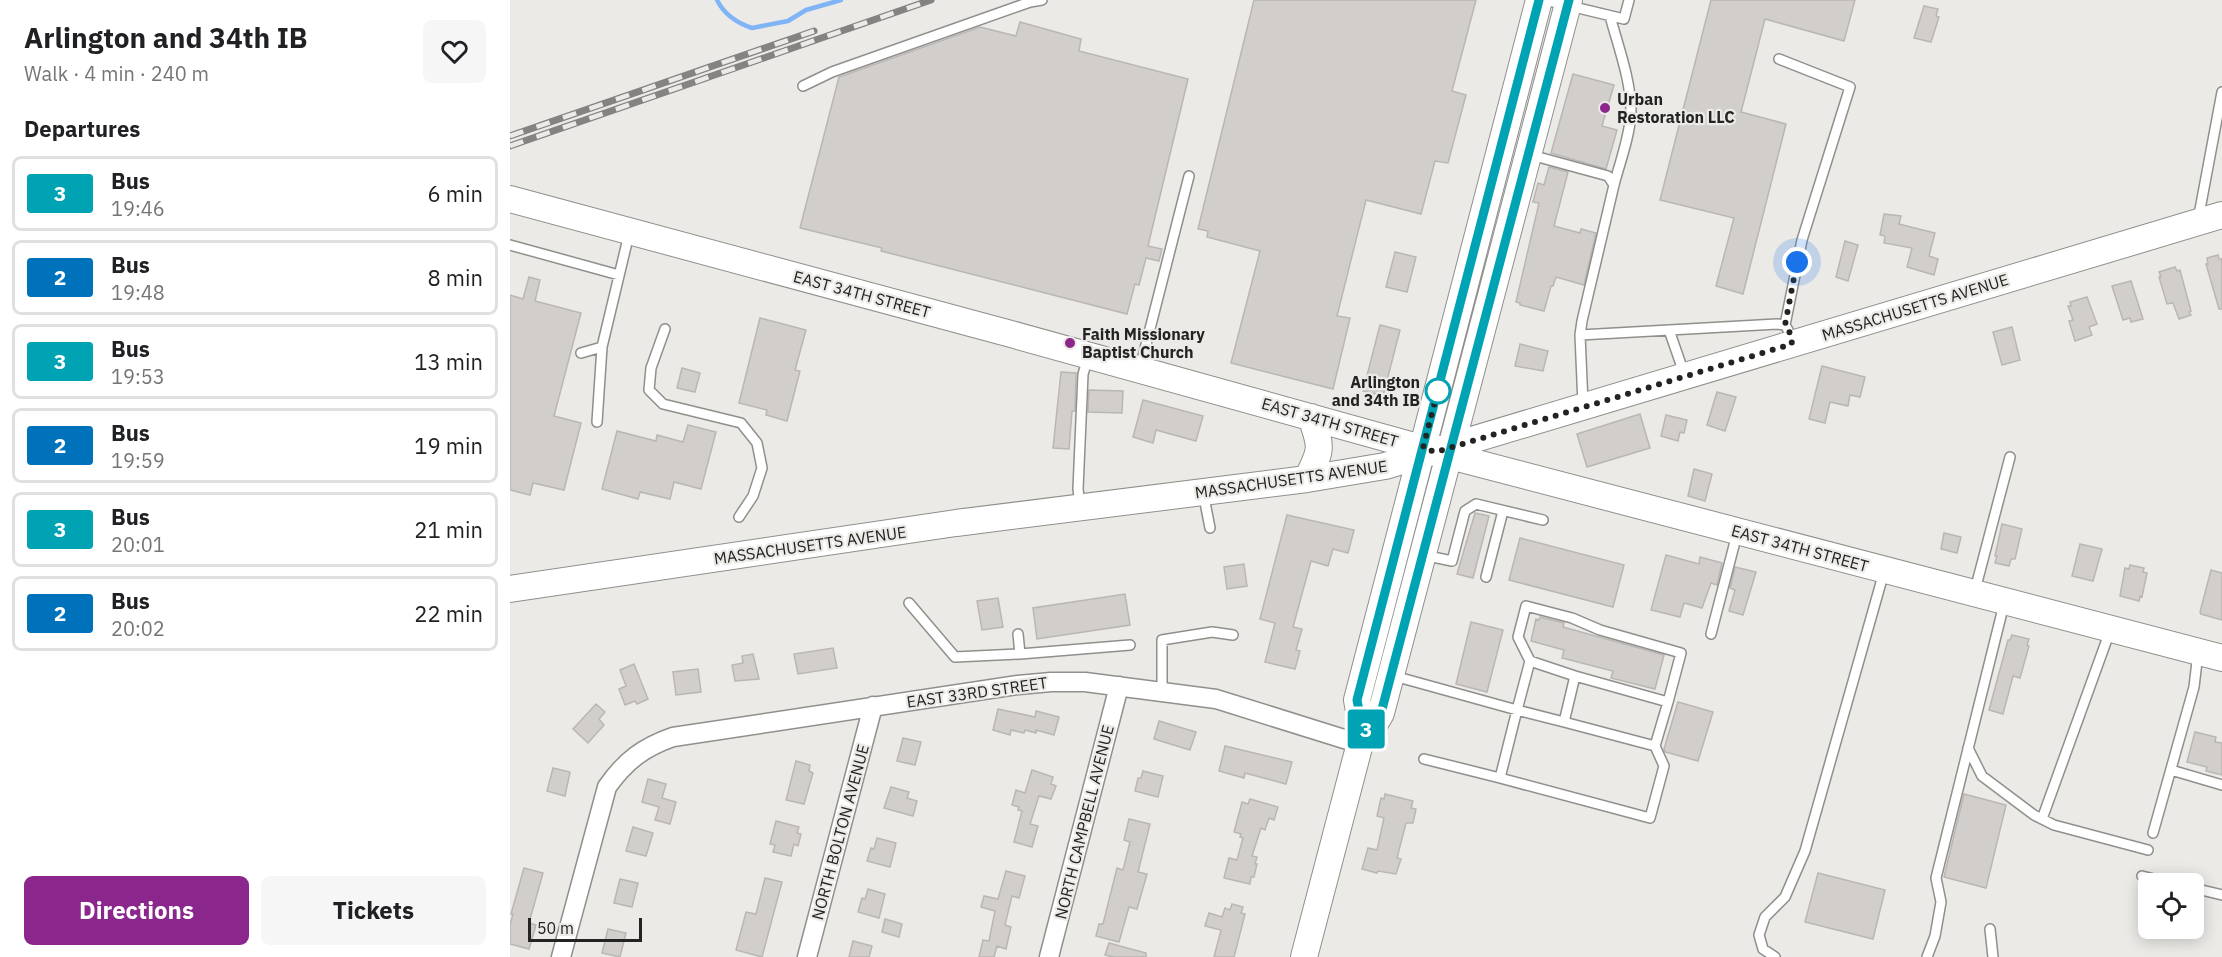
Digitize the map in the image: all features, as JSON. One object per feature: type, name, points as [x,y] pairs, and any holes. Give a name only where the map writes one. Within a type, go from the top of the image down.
[{"type":"main road","points":[[1362,738],[1380,716],[1424,555],[1437,452],[1539,0]]},
{"type":"main road","points":[[1304,957],[1362,738],[1357,700],[1437,452],[1528,155],[1560,2]]},
{"type":"main road","name":"EAST 34TH STREET","points":[[510,199],[1437,452],[2210,655]]},
{"type":"main road","name":"MASSACHUSETTS AVENUE","points":[[510,589],[956,523],[1307,479],[1385,466],[1685,377],[1789,335],[2222,215]]},
{"type":"main road","points":[[1307,479],[1320,448],[1320,438],[1311,417]]},
{"type":"street","name":"EAST 33RD STREET","points":[[561,957],[607,787],[620,768],[633,757],[650,746],[674,737],[873,706],[1051,682],[1085,682],[1231,702],[1362,738]]},
{"type":"street","name":"NORTH CAMPBELL AVENUE","points":[[1049,957],[1119,686]]},
{"type":"street","name":"NORTH BOLTON AVENUE","points":[[807,957],[873,706]]},
{"type":"lane","points":[[802,86],[832,72],[1030,2],[1042,0]]},
{"type":"lane","points":[[1560,2],[1624,19],[1629,0]]},
{"type":"lane","points":[[1583,408],[1580,335],[1631,112],[1625,76],[1610,16]]},
{"type":"lane","points":[[1580,335],[1669,330],[1789,335],[1802,240],[1850,87],[1779,59]]},
{"type":"lane","points":[[2198,222],[2222,92]]},
{"type":"lane","points":[[1528,155],[1608,176],[1614,185]]},
{"type":"lane","points":[[1139,369],[1189,176]]},
{"type":"lane","points":[[597,422],[602,347],[630,231]]},
{"type":"lane","points":[[510,245],[619,275]]},
{"type":"lane","points":[[665,329],[651,368],[649,390],[663,404],[741,423],[758,443],[762,468],[753,496],[739,517]]},
{"type":"lane","points":[[1669,330],[1685,377]]},
{"type":"lane","points":[[580,354],[602,347]]},
{"type":"lane","points":[[1080,508],[1078,489],[1083,374],[1089,356]]},
{"type":"lane","points":[[1974,593],[2010,457]]},
{"type":"lane","points":[[1203,492],[1210,528]]},
{"type":"lane","points":[[1424,555],[1452,561],[1465,511],[1476,504],[1543,520]]},
{"type":"lane","points":[[1486,577],[1503,511]]},
{"type":"lane","points":[[1712,634],[1738,531]]},
{"type":"lane","points":[[1775,957],[1763,949],[1759,935],[1765,916],[1785,897],[1806,851],[1885,570]]},
{"type":"lane","points":[[1927,957],[1935,936],[1941,902],[1936,878],[2005,601]]},
{"type":"lane","points":[[909,603],[955,657],[1130,645]]},
{"type":"lane","points":[[1424,759],[1650,818],[1664,766],[1655,746],[1681,653],[1600,630],[1572,618],[1526,606],[1518,638],[1530,661],[1500,778]]},
{"type":"lane","points":[[2042,819],[2111,629]]},
{"type":"lane","points":[[1162,692],[1162,640],[1212,632],[1233,635]]},
{"type":"lane","points":[[1018,634],[1020,654]]},
{"type":"lane","points":[[2153,833],[2194,687],[2210,655]]},
{"type":"lane","points":[[1530,661],[1668,702]]},
{"type":"lane","points":[[1392,675],[1655,746]]},
{"type":"lane","points":[[1564,722],[1575,676]]},
{"type":"lane","points":[[1968,748],[1982,776],[2042,819],[2054,825],[2148,850]]},
{"type":"lane","points":[[2170,770],[2222,785]]},
{"type":"lane","points":[[2204,891],[2222,895]]},
{"type":"lane","points":[[1990,929],[1993,957]]},
{"type":"building","points":[[1254,0],[1476,0],[1452,91],[1466,95],[1448,163],[1435,161],[1421,214],[1366,200],[1337,316],[1350,318],[1333,389],[1231,363],[1260,251],[1207,237],[1208,231],[1198,229]]},
{"type":"building","points":[[1711,0],[1855,0],[1844,41],[1765,19],[1741,112],[1786,124],[1743,294],[1716,286],[1734,218],[1660,200]]},
{"type":"building","points":[[1924,6],[1938,9],[1936,16],[1939,17],[1931,42],[1914,38]]},
{"type":"building","points":[[1020,22],[1081,39],[1079,51],[1188,79],[1148,246],[1162,249],[1159,261],[1146,258],[1139,285],[1135,284],[1127,314],[800,228],[839,77],[980,27],[1016,36]]},
{"type":"building","points":[[1573,74],[1614,85],[1602,126],[1617,130],[1606,169],[1551,153]]},
{"type":"building","points":[[1549,167],[1568,172],[1554,226],[1580,233],[1581,229],[1596,233],[1584,285],[1556,277],[1544,311],[1516,302],[1539,203],[1533,202],[1538,183],[1544,185]]},
{"type":"building","points":[[1884,214],[1901,216],[1899,224],[1935,233],[1929,256],[1938,259],[1934,275],[1907,267],[1912,248],[1884,243],[1885,236],[1880,235]]},
{"type":"building","points":[[1845,241],[1858,245],[1848,281],[1836,277]]},
{"type":"building","points":[[1395,252],[1416,257],[1407,292],[1386,287]]},
{"type":"building","points":[[2218,255],[2219,259],[2222,259],[2222,309],[2219,309],[2206,264],[2208,264],[2207,258]]},
{"type":"building","points":[[2175,267],[2177,271],[2180,270],[2191,311],[2189,312],[2191,315],[2179,319],[2173,303],[2167,304],[2159,277],[2161,277],[2159,272]]},
{"type":"building","points":[[529,277],[540,280],[535,301],[581,313],[554,416],[581,423],[564,490],[533,483],[530,495],[510,490],[510,295],[523,299]]},
{"type":"building","points":[[2131,281],[2143,319],[2131,322],[2130,318],[2123,320],[2112,286]]},
{"type":"building","points":[[2087,297],[2097,324],[2089,327],[2092,335],[2075,341],[2069,321],[2073,320],[2068,306],[2071,306],[2070,302]]},
{"type":"building","points":[[760,318],[806,330],[795,370],[800,371],[787,421],[766,415],[767,410],[739,403]]},
{"type":"building","points":[[1380,325],[1400,330],[1383,396],[1363,391]]},
{"type":"building","points":[[2012,327],[2020,360],[2002,365],[1993,332]]},
{"type":"building","points":[[1520,344],[1548,351],[1543,371],[1515,366]]},
{"type":"building","points":[[1822,366],[1865,377],[1860,397],[1850,395],[1848,406],[1830,402],[1825,423],[1809,419]]},
{"type":"building","points":[[682,368],[700,373],[695,392],[677,388]]},
{"type":"building","points":[[1061,372],[1076,373],[1075,411],[1072,411],[1069,449],[1053,448]]},
{"type":"building","points":[[1089,390],[1123,391],[1122,413],[1088,412]]},
{"type":"building","points":[[1717,392],[1736,397],[1725,431],[1707,425]]},
{"type":"building","points":[[1143,400],[1203,416],[1196,441],[1156,430],[1153,443],[1133,437]]},
{"type":"building","points":[[1640,414],[1650,448],[1587,467],[1577,434]]},
{"type":"building","points":[[1666,415],[1687,420],[1684,433],[1680,432],[1678,441],[1661,436]]},
{"type":"building","points":[[688,425],[716,432],[701,489],[674,482],[670,499],[640,492],[638,499],[602,489],[617,431],[656,441],[657,435],[683,442]]},
{"type":"building","points":[[1694,469],[1712,474],[1705,501],[1688,496]]},
{"type":"building","points":[[1475,513],[1489,516],[1473,578],[1457,574]]},
{"type":"building","points":[[1287,515],[1354,530],[1348,553],[1333,549],[1328,566],[1311,561],[1293,627],[1302,629],[1296,650],[1300,651],[1295,669],[1265,662],[1275,623],[1260,619]]},
{"type":"building","points":[[2002,524],[2022,529],[2015,559],[2011,559],[2009,566],[1995,563]]},
{"type":"building","points":[[1944,533],[1961,537],[1957,553],[1941,549]]},
{"type":"building","points":[[1520,538],[1624,565],[1613,607],[1509,580]]},
{"type":"building","points":[[2080,544],[2102,549],[2093,581],[2072,576]]},
{"type":"building","points":[[1666,555],[1699,564],[1700,557],[1722,563],[1717,585],[1711,583],[1702,608],[1684,603],[1680,617],[1651,610]]},
{"type":"building","points":[[1244,564],[1247,586],[1227,589],[1224,567]]},
{"type":"building","points":[[2130,565],[2144,568],[2143,572],[2147,573],[2139,601],[2120,596],[2125,568],[2129,569]]},
{"type":"building","points":[[1735,567],[1756,572],[1743,615],[1729,611],[1735,590],[1730,588]]},
{"type":"building","points":[[2211,570],[2222,573],[2222,620],[2200,612]]},
{"type":"building","points":[[1125,594],[1130,625],[1037,639],[1033,608]]},
{"type":"building","points":[[998,598],[1003,627],[982,630],[977,601]]},
{"type":"building","points":[[1540,617],[1564,623],[1563,627],[1664,655],[1655,689],[1611,678],[1613,671],[1562,658],[1564,650],[1531,641],[1536,619],[1539,620]]},
{"type":"building","points":[[1471,622],[1503,630],[1487,692],[1456,684]]},
{"type":"building","points":[[2012,635],[2029,639],[2027,645],[2029,646],[2020,678],[2013,676],[2003,714],[1989,710],[2008,640]]},
{"type":"building","points":[[833,648],[837,668],[798,674],[794,654]]},
{"type":"building","points":[[753,654],[759,679],[735,681],[732,665],[743,663],[742,656]]},
{"type":"building","points":[[634,664],[648,699],[637,704],[635,701],[625,705],[619,689],[626,686],[620,670]]},
{"type":"building","points":[[698,669],[701,692],[676,695],[673,672]]},
{"type":"building","points":[[1678,702],[1713,712],[1698,761],[1665,752]]},
{"type":"building","points":[[596,704],[605,712],[599,719],[604,725],[588,743],[573,729]]},
{"type":"building","points":[[998,709],[1035,717],[1036,711],[1059,717],[1054,735],[1036,730],[1036,733],[1025,730],[1024,733],[1011,730],[1010,735],[993,730]]},
{"type":"building","points":[[1159,721],[1196,732],[1190,750],[1154,739]]},
{"type":"building","points":[[2195,732],[2216,737],[2215,742],[2222,743],[2222,775],[2206,771],[2207,767],[2187,762]]},
{"type":"building","points":[[903,738],[921,742],[915,765],[897,761]]},
{"type":"building","points":[[1225,746],[1292,762],[1286,784],[1245,773],[1244,778],[1219,771]]},
{"type":"building","points":[[796,761],[810,765],[809,771],[813,773],[804,804],[786,800]]},
{"type":"building","points":[[553,768],[570,772],[565,796],[547,791]]},
{"type":"building","points":[[1032,770],[1053,777],[1051,784],[1056,786],[1051,799],[1039,796],[1030,824],[1038,826],[1032,847],[1014,842],[1022,811],[1018,810],[1019,807],[1012,805],[1016,790],[1025,793]]},
{"type":"building","points":[[1143,771],[1163,776],[1158,797],[1135,791],[1138,778],[1141,778]]},
{"type":"building","points":[[648,779],[666,784],[662,798],[676,802],[670,824],[655,820],[659,807],[642,802]]},
{"type":"building","points":[[891,787],[909,792],[907,798],[917,801],[913,816],[884,808]]},
{"type":"building","points":[[1385,794],[1413,801],[1411,808],[1416,809],[1413,823],[1406,823],[1397,858],[1401,859],[1396,874],[1362,869],[1368,848],[1377,850],[1384,818],[1377,816],[1381,798],[1384,799]]},
{"type":"building","points":[[1964,794],[2006,805],[1986,888],[1944,877]]},
{"type":"building","points":[[1250,799],[1278,807],[1274,820],[1269,818],[1265,830],[1261,828],[1252,856],[1257,857],[1255,864],[1257,864],[1250,884],[1224,878],[1229,858],[1237,860],[1243,838],[1240,837],[1241,834],[1234,832],[1242,802],[1248,804]]},
{"type":"building","points":[[1129,819],[1150,824],[1138,872],[1147,874],[1137,909],[1129,907],[1119,942],[1096,936],[1099,924],[1103,924],[1117,868],[1123,870],[1130,842],[1124,840]]},
{"type":"building","points":[[776,821],[799,827],[797,833],[801,834],[798,846],[794,844],[791,856],[773,852],[775,845],[770,844]]},
{"type":"building","points":[[633,827],[653,833],[646,856],[626,851]]},
{"type":"building","points":[[877,838],[896,843],[890,867],[867,861]]},
{"type":"building","points":[[524,868],[543,873],[529,923],[536,925],[529,949],[510,944],[510,925],[513,914],[511,914]]},
{"type":"building","points":[[1006,871],[1025,876],[1019,898],[1012,896],[1005,925],[1011,927],[1006,949],[997,946],[994,957],[979,957],[983,940],[989,941],[995,911],[981,907],[984,896],[998,899]]},
{"type":"building","points":[[1818,873],[1885,890],[1873,939],[1805,922]]},
{"type":"building","points":[[765,878],[782,882],[762,957],[736,950],[746,912],[756,914]]},
{"type":"building","points":[[620,879],[638,883],[632,907],[614,903]]},
{"type":"building","points":[[868,889],[885,894],[879,918],[858,912],[862,898],[865,899]]},
{"type":"building","points":[[1232,904],[1243,907],[1241,913],[1245,914],[1234,957],[1214,957],[1221,930],[1205,926],[1209,913],[1222,917],[1225,908],[1230,910]]},
{"type":"building","points":[[885,919],[902,924],[899,937],[882,932]]},
{"type":"building","points":[[608,929],[626,933],[620,957],[602,953]]},
{"type":"building","points":[[853,941],[872,946],[869,957],[849,957]]},
{"type":"building","points":[[1109,943],[1146,953],[1146,957],[1105,955]]},
{"type":"waterway","points":[[717,0],[723,10],[752,28],[788,21],[806,10],[841,0]]},
{"type":"railway","points":[[510,146],[931,0]]},
{"type":"railway","points":[[510,136],[814,31]]},
{"type":"bus line","name":"3","points":[[1539,0],[1357,700],[1363,732],[1375,723],[1381,713],[1569,0]]},
{"type":"place","name":"Urban Restoration LLC","points":[[1605,108]]},
{"type":"place","name":"Faith Missionary Baptist Church","points":[[1070,343]]},
{"type":"place","name":"Arlington and 34th IB","points":[[1438,391]]},
{"type":"route","points":[[1438,391],[1440,382],[1423,448],[1436,452],[1792,344],[1790,333],[1785,325],[1797,262]]}]
